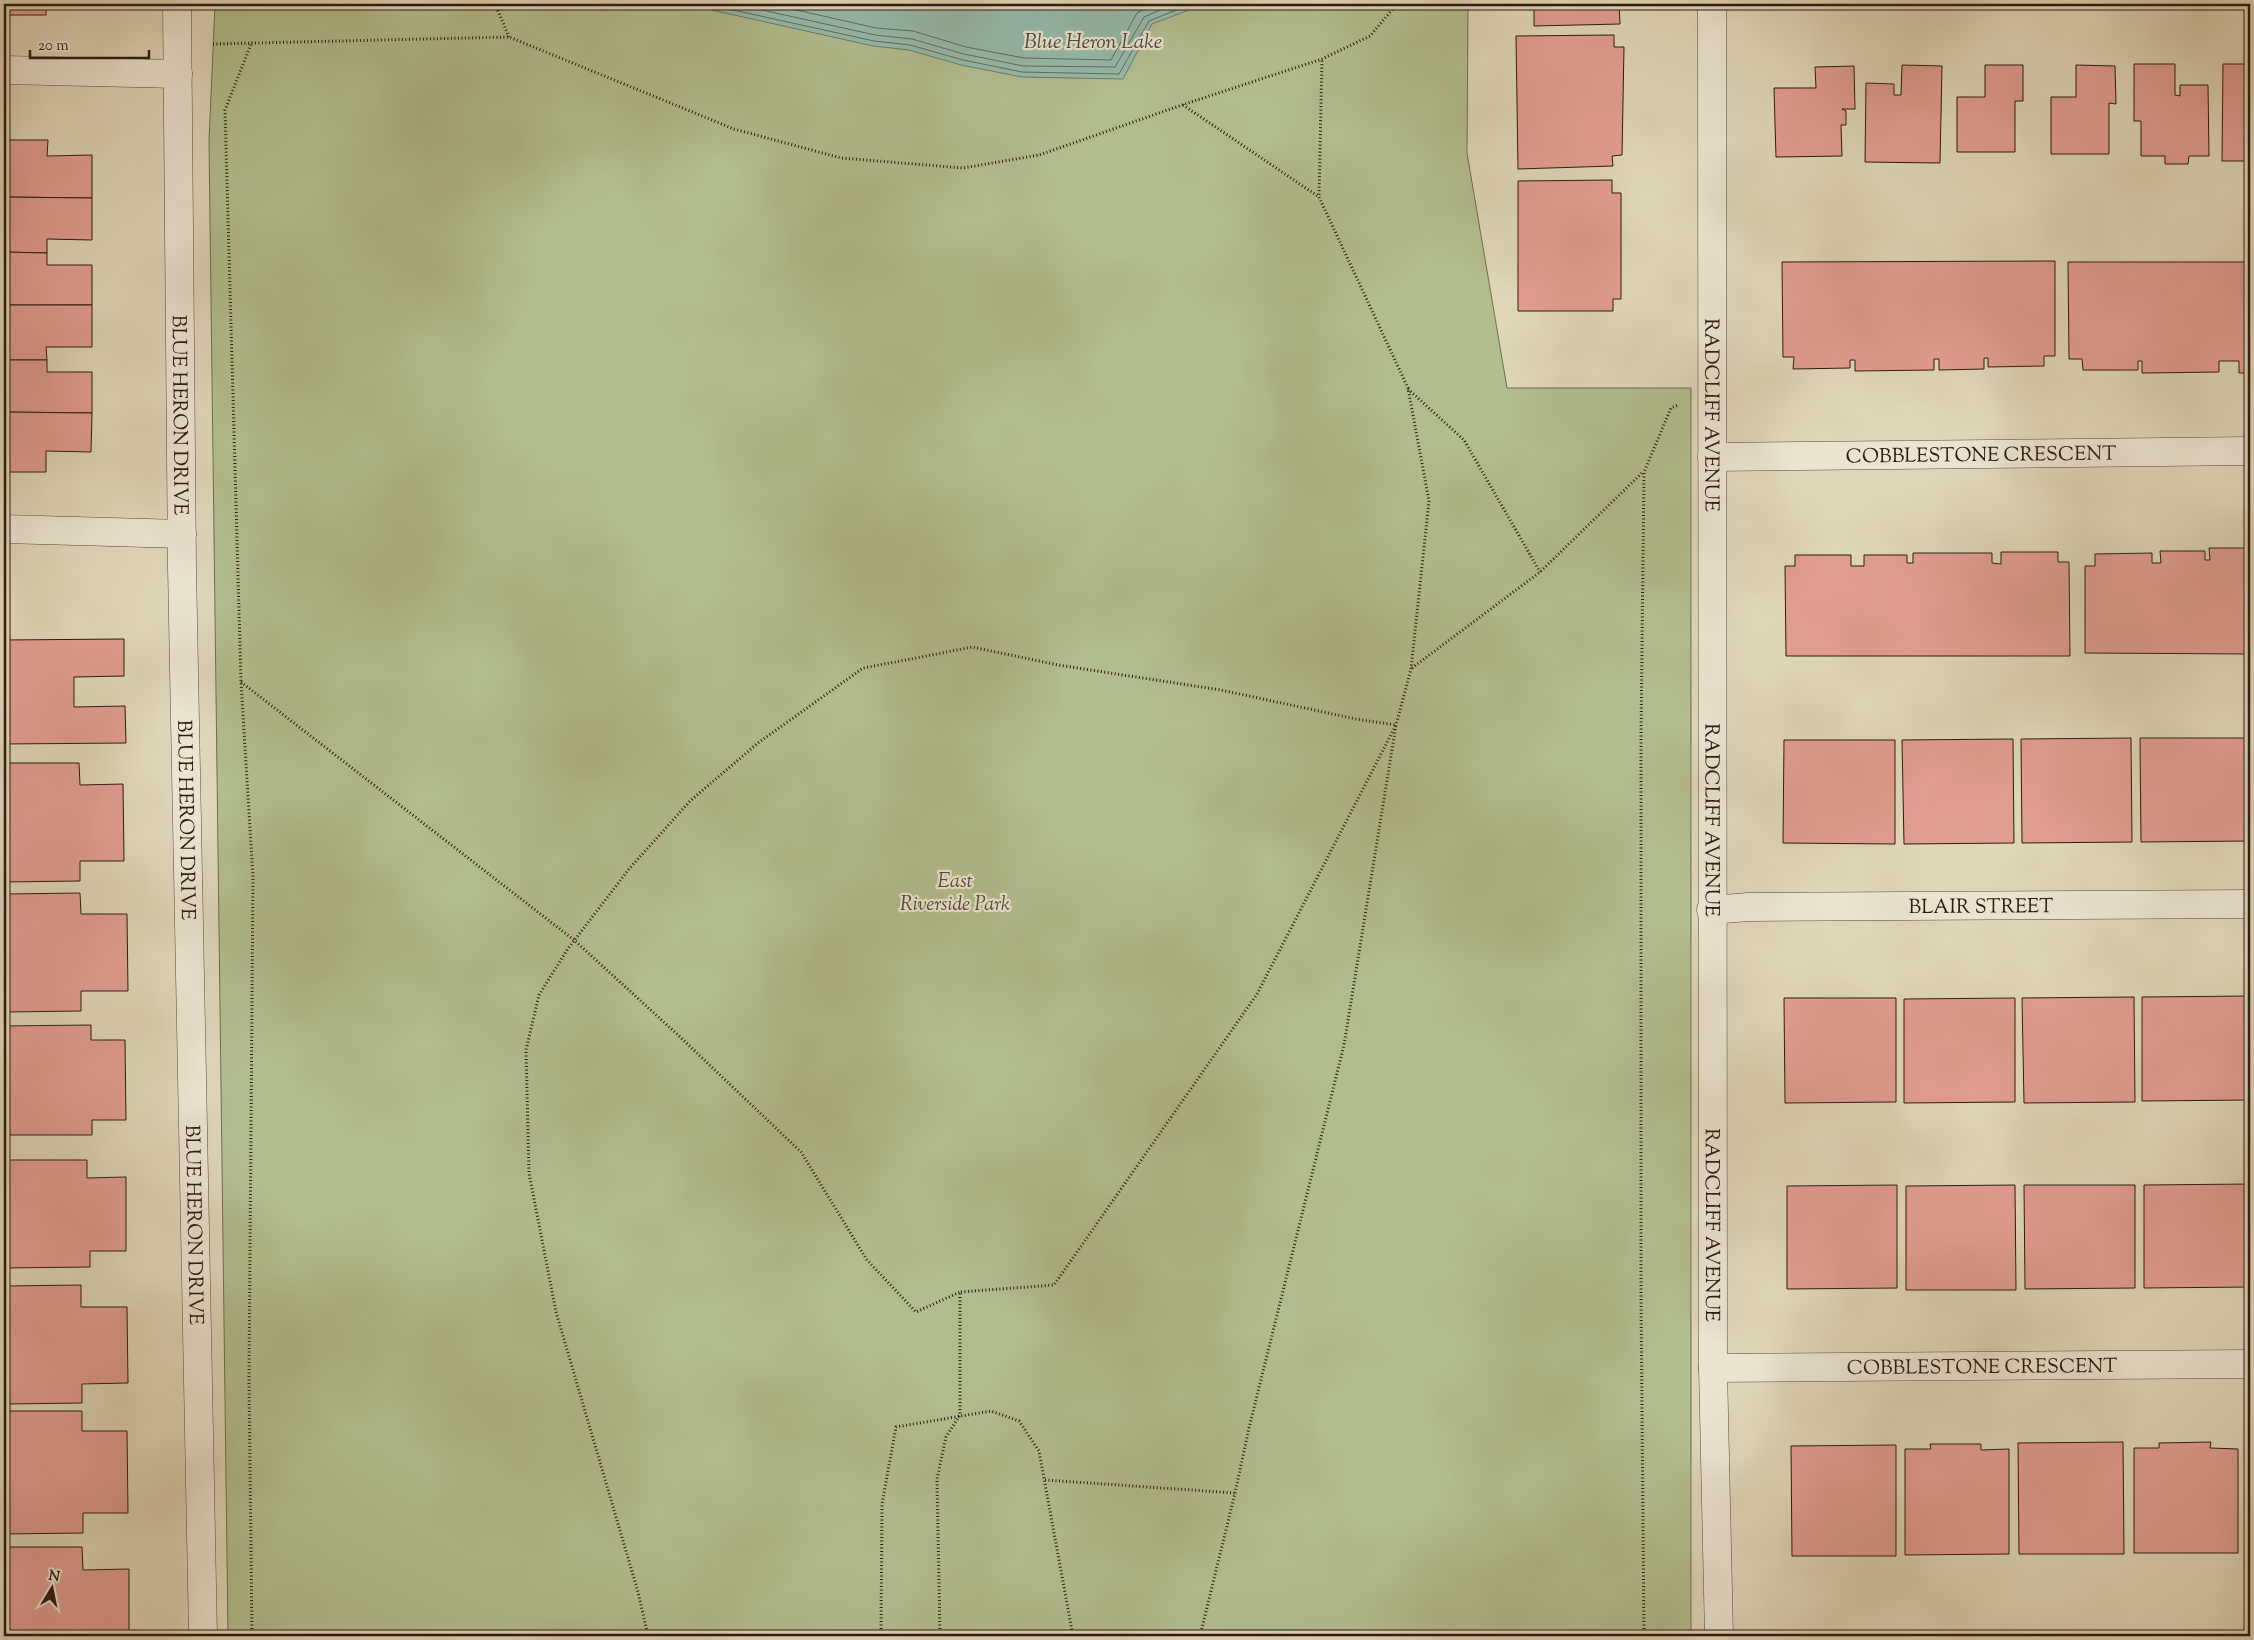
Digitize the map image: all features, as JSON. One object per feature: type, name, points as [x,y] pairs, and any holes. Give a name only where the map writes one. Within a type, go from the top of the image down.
[{"type":"street","name":"BLUE HERON DRIVE","points":[[177,4],[182,534],[203,1636]]},
{"type":"street","name":"RADCLIFF AVENUE","points":[[1712,4],[1711,910],[1713,1368],[1719,1636]]},
{"type":"street","points":[[4,70],[178,74]]},
{"type":"street","name":"COBBLESTONE CRESCENT","points":[[1712,457],[2250,452]]},
{"type":"street","points":[[4,529],[182,534]]},
{"type":"street","name":"BLAIR STREET","points":[[1711,910],[1748,908],[2250,904]]},
{"type":"street","name":"COBBLESTONE CRESCENT","points":[[1713,1368],[2250,1364]]},
{"type":"path","points":[[495,4],[509,37]]},
{"type":"path","points":[[208,45],[252,42],[509,37],[734,129],[841,158],[963,168],[1040,155],[1182,104],[1322,59],[1370,36],[1397,4]]},
{"type":"path","points":[[252,42],[225,110],[241,682],[253,877],[249,1379],[252,1636]]},
{"type":"path","points":[[1200,1636],[1236,1493],[1249,1428],[1344,1045],[1396,725],[1411,669],[1429,501],[1408,388],[1319,197],[1322,59]]},
{"type":"path","points":[[1182,104],[1319,197]]},
{"type":"path","points":[[1408,388],[1464,440],[1540,572]]},
{"type":"path","points":[[1644,1636],[1641,1245],[1641,736],[1644,472],[1671,408],[1712,391]]},
{"type":"path","points":[[1411,669],[1540,572],[1644,472]]},
{"type":"path","points":[[648,1636],[635,1582],[556,1312],[528,1173],[526,1050],[538,995],[574,940],[629,869],[690,801],[758,743],[863,668],[972,648],[1058,665],[1221,690],[1356,719],[1396,725]]},
{"type":"path","points":[[241,682],[574,940],[801,1152],[867,1260],[916,1312],[960,1292],[1054,1285],[1257,994],[1396,725]]},
{"type":"path","points":[[940,1636],[937,1478],[946,1437],[960,1415],[960,1292]]},
{"type":"path","points":[[881,1636],[882,1504],[896,1427],[990,1411],[1020,1421],[1039,1451],[1073,1636]]},
{"type":"path","points":[[1045,1480],[1236,1493]]},
{"type":"green space","name":"East Riverside Park","points":[[215,4],[1468,4],[1467,153],[1507,388],[1691,388],[1691,1636],[228,1636],[209,141]]},
{"type":"water","name":"Blue Heron Lake","points":[[685,4],[1205,4],[1152,24],[1123,79],[1022,77],[961,65],[909,50],[873,46]]},
{"type":"building","points":[[4,4],[46,4],[46,15],[4,15]]},
{"type":"building","points":[[1534,4],[1619,4],[1620,24],[1534,26]]},
{"type":"building","points":[[1614,35],[1614,47],[1624,47],[1622,155],[1612,156],[1613,166],[1518,169],[1516,36]]},
{"type":"building","points":[[2134,64],[2175,64],[2175,95],[2180,96],[2180,85],[2208,85],[2209,156],[2189,156],[2188,164],[2165,164],[2165,156],[2141,156],[2141,121],[2134,121]]},
{"type":"building","points":[[2223,64],[2250,64],[2250,161],[2222,161]]},
{"type":"building","points":[[1902,65],[1942,66],[1940,163],[1865,162],[1866,83],[1894,84],[1894,95],[1901,95]]},
{"type":"building","points":[[1985,65],[2023,65],[2023,101],[2015,101],[2015,152],[1957,152],[1957,97],[1985,97]]},
{"type":"building","points":[[2076,65],[2115,66],[2116,104],[2109,103],[2109,154],[2051,154],[2051,97],[2076,97]]},
{"type":"building","points":[[1854,66],[1855,109],[1842,109],[1846,111],[1846,125],[1841,125],[1842,156],[1776,157],[1774,88],[1816,88],[1815,67]]},
{"type":"building","points":[[4,140],[48,140],[47,156],[92,155],[92,198],[4,197]]},
{"type":"building","points":[[1612,180],[1612,193],[1621,193],[1621,299],[1613,299],[1613,311],[1518,311],[1518,181]]},
{"type":"building","points":[[4,197],[92,198],[92,240],[47,239],[47,253],[4,252]]},
{"type":"building","points":[[4,252],[47,253],[47,265],[92,265],[92,305],[4,305]]},
{"type":"building","points":[[2055,261],[2055,356],[2044,356],[2044,366],[1988,367],[1988,358],[1984,358],[1984,369],[1939,370],[1939,359],[1934,359],[1934,370],[1855,371],[1855,360],[1850,360],[1850,368],[1793,369],[1794,357],[1783,357],[1782,262]]},
{"type":"building","points":[[2068,262],[2250,262],[2250,373],[2239,373],[2239,361],[2219,361],[2219,372],[2142,373],[2142,361],[2138,361],[2138,370],[2083,370],[2082,359],[2069,359]]},
{"type":"building","points":[[4,305],[92,305],[92,347],[46,347],[47,360],[4,360]]},
{"type":"building","points":[[4,360],[47,360],[47,372],[92,372],[92,413],[4,412]]},
{"type":"building","points":[[4,412],[92,413],[91,452],[46,451],[46,472],[4,472]]},
{"type":"building","points":[[2209,548],[2250,548],[2250,654],[2085,653],[2085,566],[2095,566],[2095,554],[2152,553],[2152,563],[2161,563],[2160,551],[2205,551],[2205,560],[2210,560]]},
{"type":"building","points":[[2001,552],[2058,552],[2058,562],[2069,562],[2070,656],[1786,656],[1785,566],[1795,566],[1795,555],[1851,555],[1851,566],[1864,566],[1864,555],[1907,555],[1907,563],[1913,563],[1913,553],[1992,553],[1992,563],[2001,564]]},
{"type":"building","points":[[124,639],[124,676],[74,677],[74,707],[125,706],[126,743],[4,744],[4,640]]},
{"type":"building","points":[[2131,738],[2132,842],[2022,843],[2021,739]]},
{"type":"building","points":[[2140,738],[2250,738],[2250,841],[2141,842]]},
{"type":"building","points":[[2013,739],[2014,843],[1904,844],[1902,740]]},
{"type":"building","points":[[1784,740],[1895,740],[1895,844],[1783,843]]},
{"type":"building","points":[[4,763],[79,763],[80,785],[123,784],[124,861],[80,861],[80,881],[4,882]]},
{"type":"building","points":[[80,893],[81,914],[127,914],[128,991],[81,991],[81,1011],[6,1012],[5,894]]},
{"type":"building","points":[[2250,996],[2250,1100],[2142,1101],[2142,997]]},
{"type":"building","points":[[2134,997],[2135,1102],[2024,1103],[2022,998]]},
{"type":"building","points":[[1784,998],[1896,998],[1896,1102],[1785,1103]]},
{"type":"building","points":[[2015,998],[2015,1102],[1904,1103],[1904,999]]},
{"type":"building","points":[[91,1025],[91,1040],[125,1040],[126,1120],[92,1120],[92,1135],[4,1135],[4,1026]]},
{"type":"building","points":[[4,1160],[87,1160],[87,1178],[126,1177],[126,1251],[90,1251],[90,1267],[4,1268]]},
{"type":"building","points":[[2250,1184],[2250,1287],[2144,1288],[2144,1185]]},
{"type":"building","points":[[1897,1185],[1897,1288],[1787,1289],[1787,1186]]},
{"type":"building","points":[[2015,1185],[2016,1290],[1906,1290],[1906,1186]]},
{"type":"building","points":[[2024,1185],[2135,1185],[2135,1288],[2025,1289]]},
{"type":"building","points":[[81,1285],[81,1307],[127,1307],[128,1383],[82,1384],[82,1403],[6,1404],[5,1286]]},
{"type":"building","points":[[4,1411],[82,1411],[82,1431],[127,1431],[128,1513],[83,1513],[83,1533],[4,1534]]},
{"type":"building","points":[[2123,1442],[2124,1554],[2019,1554],[2018,1443]]},
{"type":"building","points":[[2211,1442],[2210,1448],[2238,1449],[2238,1553],[2134,1553],[2134,1448],[2159,1448],[2159,1443]]},
{"type":"building","points":[[1930,1444],[1981,1444],[1981,1450],[2009,1449],[2009,1554],[1905,1555],[1905,1449],[1931,1449]]},
{"type":"building","points":[[2248,1444],[2250,1444],[2250,1553],[2249,1553]]},
{"type":"building","points":[[1896,1445],[1896,1556],[1792,1556],[1791,1446]]},
{"type":"building","points":[[7,1547],[82,1547],[83,1570],[129,1569],[129,1636],[7,1636]]}]
